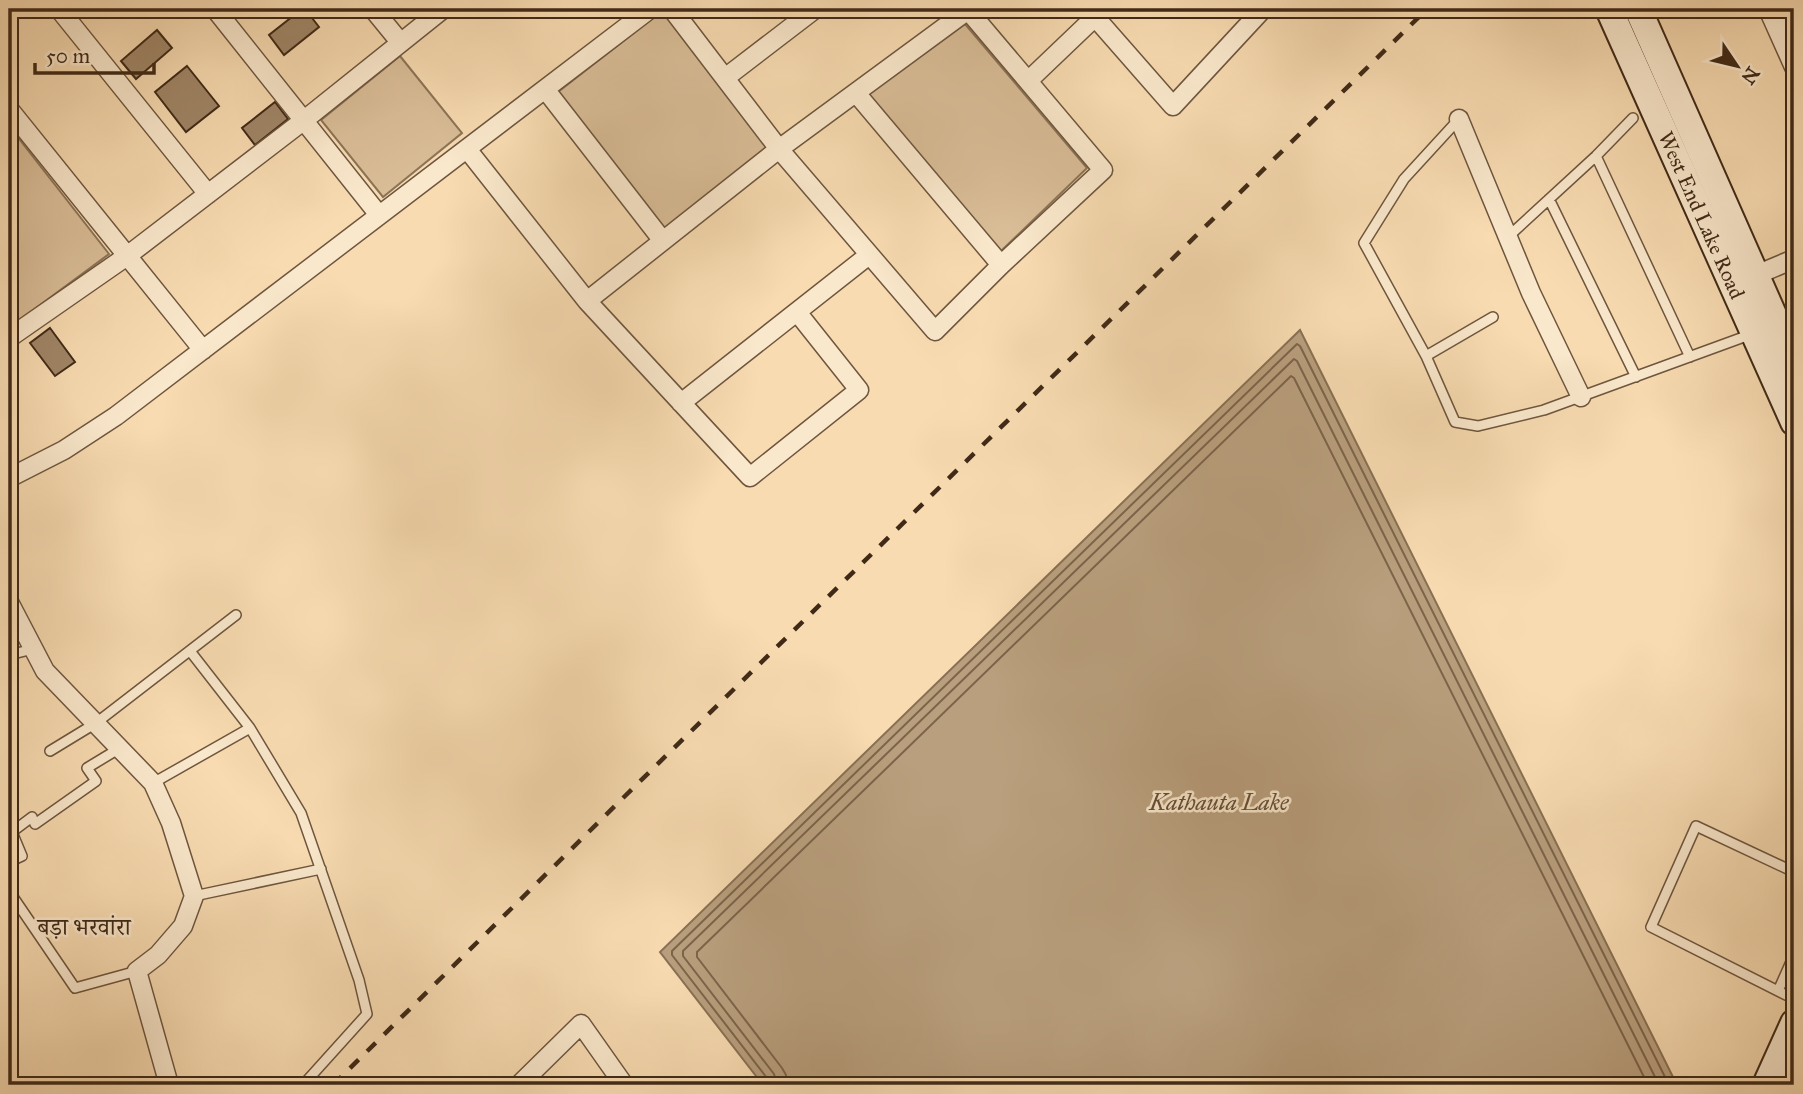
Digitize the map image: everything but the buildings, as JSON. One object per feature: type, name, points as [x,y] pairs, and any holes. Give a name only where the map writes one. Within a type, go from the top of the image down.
[{"type":"street","points":[[59,9],[208,194]]},
{"type":"street","points":[[215,9],[379,215]]},
{"type":"street","points":[[373,9],[400,42]]},
{"type":"street","points":[[9,338],[127,256],[443,9]]},
{"type":"street","points":[[9,478],[64,450],[116,416],[650,9]]},
{"type":"street","points":[[586,302],[779,149],[968,9],[1103,170],[935,331],[779,149],[672,9]]},
{"type":"street","points":[[725,78],[815,9]]},
{"type":"street","name":"West End Lake Road","points":[[1609,9],[1794,422]]},
{"type":"street","name":"West End Lake Road","points":[[1638,9],[1794,362]]},
{"type":"street","points":[[1768,9],[1794,67]]},
{"type":"street","points":[[1028,80],[1091,13],[1172,106],[1252,13]]},
{"type":"street","points":[[1776,26],[1794,18]]},
{"type":"street","points":[[545,89],[663,241]]},
{"type":"street","points":[[856,93],[1001,265]]},
{"type":"street","points":[[9,109],[203,350]]},
{"type":"street","points":[[1460,119],[1531,293],[1581,397]]},
{"type":"street","points":[[467,149],[586,302],[750,477],[859,390],[797,312]]},
{"type":"street","points":[[681,403],[869,255]]},
{"type":"street","points":[[1756,275],[1794,259]]},
{"type":"street","points":[[9,602],[45,671],[153,783],[171,823],[194,896],[183,926],[158,955],[136,971],[169,1085]]},
{"type":"street","points":[[1766,1085],[1794,1023]]},
{"type":"street","points":[[519,1085],[581,1024],[624,1085]]},
{"type":"lane","points":[[1510,235],[1633,118]]},
{"type":"lane","points":[[1460,119],[1404,179],[1364,243],[1426,356],[1455,422],[1478,426],[1545,410],[1754,334]]},
{"type":"lane","points":[[1596,156],[1690,357]]},
{"type":"lane","points":[[1549,199],[1636,377]]},
{"type":"lane","points":[[1426,356],[1493,317]]},
{"type":"lane","points":[[50,751],[96,723],[236,615]]},
{"type":"lane","points":[[9,655],[33,649]]},
{"type":"lane","points":[[190,651],[250,728],[301,813],[359,980],[367,1014],[303,1085]]},
{"type":"lane","points":[[153,783],[250,728]]},
{"type":"lane","points":[[9,862],[22,856],[12,832],[32,817],[35,824],[96,781],[87,768],[120,748]]},
{"type":"lane","points":[[1794,872],[1696,826],[1651,928],[1794,999]]},
{"type":"lane","points":[[194,896],[321,869]]},
{"type":"lane","points":[[9,891],[75,988],[136,971]]},
{"type":"lane","points":[[1778,991],[1794,955]]},
{"type":"lane","points":[[9,1077],[11,1085]]},
{"type":"shaded area","points":[[662,11],[768,148],[664,229],[558,92]]},
{"type":"shaded area","points":[[965,24],[1087,168],[1001,251],[867,95]]},
{"type":"shaded area","points":[[400,56],[462,133],[383,197],[321,120]]},
{"type":"shaded area","points":[[9,126],[109,254],[9,328]]},
{"type":"water","name":"Kathauta Lake","points":[[1300,330],[1677,1085],[763,1085],[660,952]]},
{"type":"railway","points":[[333,1085],[1427,9]]},
{"type":"district","name":"बड़ा भरवांरा","points":[[84,927]]}]
